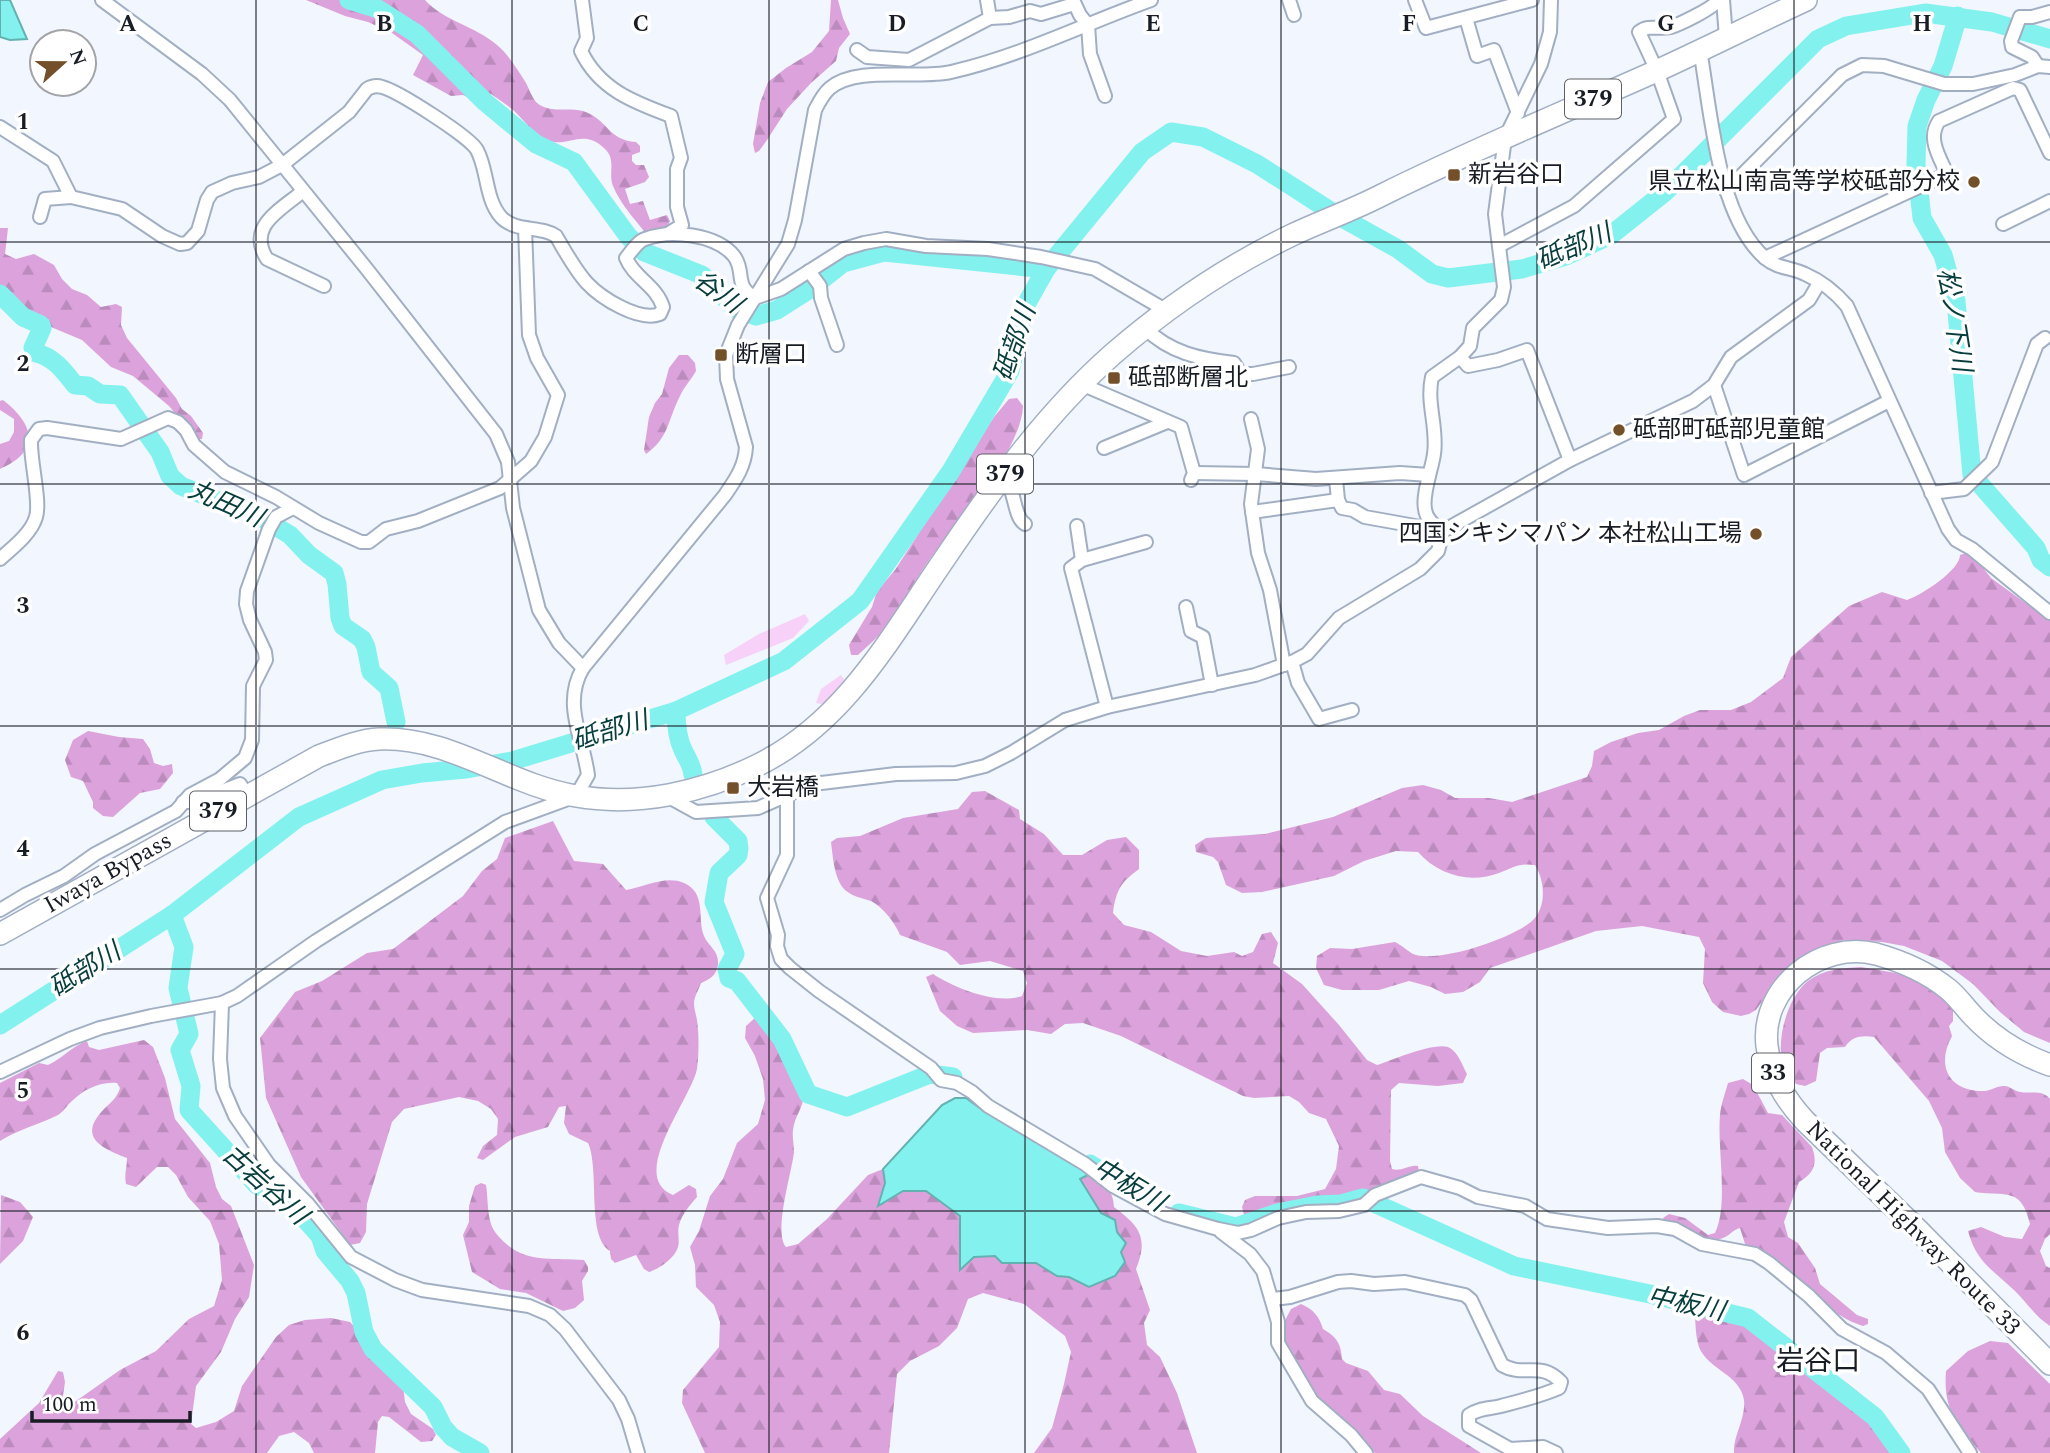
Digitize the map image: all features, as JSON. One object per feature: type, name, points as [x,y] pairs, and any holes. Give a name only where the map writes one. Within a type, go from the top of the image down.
[{"type":"highway","name":"379","points":[[576,796],[621,800],[667,796],[716,783],[763,762],[824,720],[862,680],[1003,475],[1033,436],[1081,384],[1145,328],[1248,258],[1806,0]]},
{"type":"highway","name":"Iwaya Bypass","points":[[0,934],[319,756],[375,739],[407,740],[450,751],[521,779],[576,796]]},
{"type":"highway","name":"National Highway Route 33","points":[[2050,1065],[2036,1060],[1988,1030],[1951,991],[1936,980],[1874,954],[1839,953],[1807,966],[1793,976],[1776,1000],[1766,1044],[1777,1083],[1805,1121],[1920,1232],[2050,1364]]},
{"type":"street","points":[[102,0],[202,74],[230,100],[496,434],[508,462],[513,508],[540,610],[559,643],[583,668]]},
{"type":"street","points":[[582,0],[587,38],[581,51],[590,70],[610,88],[639,104],[671,116],[681,158],[677,169],[677,206],[682,225],[668,234]]},
{"type":"street","points":[[987,0],[990,18]]},
{"type":"street","points":[[0,1073],[70,1039],[100,1028],[222,1003],[237,996],[316,941],[505,822],[576,796],[588,775],[573,714],[576,681],[583,668],[725,495],[740,472],[746,447],[725,366],[728,346],[752,301],[788,244],[795,220],[815,110],[831,88],[855,78],[949,73],[1010,57],[1152,0]]},
{"type":"street","points":[[1289,0],[1294,15]]},
{"type":"street","points":[[1415,0],[1426,28],[1532,0]]},
{"type":"street","points":[[1443,531],[1430,522],[1424,509],[1434,452],[1429,392],[1432,377],[1460,357],[1470,346],[1473,328],[1501,300],[1504,287],[1495,214],[1505,138],[1541,64],[1550,32],[1551,0]]},
{"type":"street","points":[[1721,0],[1726,37]]},
{"type":"street","points":[[1499,248],[1574,206],[1668,126],[1674,119],[1657,71],[1639,32],[1645,27],[1674,26],[1715,7],[1721,0]]},
{"type":"street","points":[[857,50],[867,57],[909,60],[990,18],[1009,17],[1030,11],[1041,14],[1074,2],[1088,25],[1090,54],[1105,96]]},
{"type":"street","points":[[2044,66],[2012,47],[2011,41],[2020,17],[2050,12]]},
{"type":"street","points":[[1466,18],[1477,55],[1494,50],[1518,113]]},
{"type":"street","points":[[1700,50],[1724,185],[1752,245],[1775,265],[1805,274],[1834,291],[1847,306],[1948,529],[1956,540],[1972,549],[2050,613]]},
{"type":"street","points":[[1724,185],[1842,75],[1862,65],[1884,66],[1944,85],[1973,84],[2044,66]]},
{"type":"street","points":[[1962,110],[1973,84]]},
{"type":"street","points":[[40,217],[45,199],[71,197],[122,209],[162,236],[180,244],[187,243],[198,231],[212,192],[232,183],[258,177],[282,165],[349,112],[367,89],[380,86],[393,91],[427,113],[477,149],[499,215],[508,223],[549,231],[556,236],[582,277],[595,290],[633,313],[653,317],[660,314],[663,307],[647,281],[634,274],[626,258],[641,241],[668,234],[681,233],[706,239],[725,249],[734,257],[740,270],[740,282],[752,301]]},
{"type":"street","points":[[1765,258],[1947,174],[1934,141],[1934,129],[1940,121],[2013,88],[2020,90],[2050,153]]},
{"type":"street","points":[[0,127],[53,161],[71,197]]},
{"type":"street","points":[[303,191],[265,224],[260,231],[260,242],[267,259],[324,286]]},
{"type":"street","points":[[2003,223],[2050,201]]},
{"type":"street","points":[[0,559],[26,534],[36,518],[38,499],[31,449],[33,434],[39,429],[121,439],[168,418],[178,422],[194,445],[225,472],[361,542],[369,542],[386,529],[418,522],[500,488],[531,461],[545,437],[558,395],[537,358],[529,335],[525,228]]},
{"type":"street","points":[[752,301],[810,273],[844,249],[886,239],[926,246],[988,249],[1095,269],[1167,311]]},
{"type":"street","points":[[810,273],[820,286],[821,298],[837,345]]},
{"type":"street","points":[[1336,479],[1338,500],[1342,508],[1353,510],[1365,517],[1443,531],[1570,460],[1693,401],[1714,385],[1731,357],[1808,300],[1819,283]]},
{"type":"street","points":[[1145,328],[1158,341],[1189,355],[1234,363],[1241,374],[1289,367]]},
{"type":"street","points":[[1931,493],[1964,489],[1992,462],[2037,344],[2045,338]]},
{"type":"street","points":[[1460,357],[1468,366],[1527,350],[1570,460]]},
{"type":"street","points":[[1081,384],[1181,426],[1192,477],[1256,474],[1336,479],[1347,475],[1429,475]]},
{"type":"street","points":[[1714,385],[1744,475],[1889,401]]},
{"type":"street","points":[[1251,419],[1258,449],[1251,504],[1258,553],[1288,664],[1319,719],[1352,709]]},
{"type":"street","points":[[1104,448],[1167,422]]},
{"type":"street","points":[[1003,475],[1009,481],[1016,498],[1018,518],[1025,524]]},
{"type":"street","points":[[1252,512],[1338,500]]},
{"type":"street","points":[[0,910],[64,876],[95,854],[176,811],[190,796],[220,779],[245,758],[252,740],[253,686],[266,660],[250,620],[246,604],[247,591],[269,529],[276,517],[293,508]]},
{"type":"street","points":[[1077,526],[1082,560]]},
{"type":"street","points":[[667,796],[696,812],[758,808],[813,784],[897,774],[956,773],[985,765],[1065,720],[1107,707],[1255,675],[1288,664],[1307,654],[1339,618],[1420,569],[1438,551],[1443,531]]},
{"type":"street","points":[[1107,707],[1071,568],[1082,560],[1146,541]]},
{"type":"street","points":[[1186,607],[1191,631],[1203,637],[1212,685]]},
{"type":"street","points":[[167,807],[177,802],[193,802],[240,784],[247,795]]},
{"type":"street","points":[[787,797],[787,855],[767,898],[778,936],[777,946],[781,959],[819,991],[931,1068],[941,1080],[964,1087],[988,1106],[1085,1164],[1113,1186],[1165,1214],[1238,1233],[1278,1218],[1306,1212],[1339,1211],[1364,1205],[1375,1195],[1421,1177],[1460,1188],[1478,1197],[1525,1206],[1547,1219],[1608,1228],[1657,1226],[1675,1229],[1702,1244],[1755,1254],[1769,1263],[1809,1296],[1842,1329],[1886,1353],[1928,1389],[1970,1453]]},
{"type":"street","points":[[222,1003],[220,1059],[223,1088],[235,1116],[270,1165],[309,1203],[351,1257],[422,1290],[529,1306],[550,1315],[565,1329],[619,1400],[638,1453]]},
{"type":"street","points":[[1218,1229],[1258,1262],[1273,1299],[1278,1322],[1278,1343],[1306,1392],[1323,1413],[1351,1435],[1366,1453]]},
{"type":"street","points":[[1273,1299],[1351,1281],[1374,1284],[1405,1282],[1465,1295],[1471,1300],[1502,1365],[1510,1370],[1536,1368],[1551,1373],[1561,1382],[1559,1388],[1548,1393],[1476,1410],[1469,1415],[1469,1426],[1510,1449],[1544,1447],[1556,1453]]},
{"type":"shaded area","points":[[805,614],[809,621],[793,638],[726,665],[724,655],[759,634]]},
{"type":"shaded area","points":[[841,675],[846,682],[827,705],[816,703],[821,689]]},
{"type":"green space","points":[[306,0],[425,0],[441,13],[488,38],[509,58],[541,106],[583,111],[598,119],[619,137],[636,142],[640,146],[640,152],[632,155],[632,161],[636,165],[644,165],[649,177],[645,182],[625,189],[630,204],[643,201],[650,220],[667,215],[670,221],[667,227],[653,232],[644,231],[616,192],[612,181],[611,159],[606,150],[597,143],[589,139],[553,142],[545,139],[491,94],[471,99],[463,95],[451,96],[413,75],[423,55],[392,33]]},
{"type":"green space","points":[[831,0],[838,0],[850,34],[839,48],[836,61],[787,109],[755,153],[753,144],[760,103],[768,82],[812,52],[829,31]]},
{"type":"green space","points":[[0,228],[8,228],[5,254],[16,259],[34,254],[54,265],[72,289],[87,295],[101,307],[116,304],[122,307],[121,325],[127,338],[182,409],[191,416],[203,433],[202,439],[197,439],[169,406],[133,376],[111,367],[82,340],[27,317],[0,291]]},
{"type":"green space","points":[[679,355],[688,355],[695,363],[696,371],[676,404],[664,435],[646,454],[644,450],[649,417],[662,394],[669,368]]},
{"type":"green space","points":[[1017,398],[1023,406],[1020,424],[1000,464],[932,556],[881,633],[858,655],[851,655],[849,645],[872,607],[877,591],[895,570],[994,417],[1009,399]]},
{"type":"green space","points":[[3,400],[22,418],[29,437],[23,454],[0,469],[0,444],[9,441],[14,432],[14,419],[0,410],[0,401]]},
{"type":"green space","points":[[1966,553],[1976,559],[1991,578],[2050,621],[2050,1043],[2024,1032],[1973,984],[1942,961],[1904,946],[1882,942],[1844,940],[1812,952],[1776,982],[1756,1010],[1741,1016],[1723,1012],[1712,1002],[1703,983],[1705,949],[1699,937],[1642,926],[1596,931],[1490,968],[1480,982],[1463,992],[1445,994],[1409,981],[1379,990],[1342,990],[1324,985],[1316,968],[1317,956],[1330,948],[1352,949],[1395,942],[1413,954],[1439,955],[1475,948],[1522,928],[1537,915],[1542,901],[1541,879],[1535,865],[1520,865],[1477,878],[1466,877],[1435,867],[1418,852],[1396,851],[1364,861],[1334,876],[1262,892],[1242,893],[1226,885],[1218,862],[1213,857],[1196,852],[1195,845],[1206,838],[1265,834],[1333,817],[1402,788],[1423,785],[1441,790],[1455,798],[1489,798],[1512,802],[1587,777],[1594,751],[1611,742],[1638,733],[1659,730],[1700,710],[1731,710],[1751,702],[1783,678],[1791,657],[1849,606],[1882,592],[1907,600],[1914,597],[1947,575],[1960,555]]},
{"type":"green space","points":[[88,731],[143,739],[150,749],[154,763],[163,766],[172,764],[173,773],[160,789],[140,793],[113,817],[103,816],[93,808],[83,781],[71,777],[65,760],[73,740]]},
{"type":"green space","points":[[985,791],[1019,810],[1020,819],[1044,834],[1063,855],[1082,855],[1107,840],[1126,837],[1139,850],[1139,869],[1120,887],[1116,898],[1113,913],[1124,925],[1151,932],[1181,951],[1207,956],[1234,952],[1242,956],[1253,952],[1262,934],[1271,932],[1278,943],[1273,963],[1302,984],[1367,1060],[1377,1065],[1433,1047],[1451,1049],[1467,1074],[1463,1083],[1438,1086],[1399,1083],[1391,1090],[1392,1169],[1418,1166],[1419,1173],[1367,1194],[1352,1193],[1329,1201],[1280,1209],[1245,1219],[1242,1207],[1245,1200],[1255,1196],[1297,1196],[1325,1189],[1336,1169],[1339,1146],[1326,1119],[1309,1113],[1289,1096],[1243,1096],[1121,1036],[1083,1023],[1065,1024],[1051,1034],[1027,1030],[973,1033],[957,1026],[940,1011],[926,977],[933,974],[953,985],[988,997],[1012,998],[1022,996],[1027,983],[1023,971],[990,961],[960,965],[947,952],[900,935],[880,907],[851,894],[841,885],[831,842],[837,838],[860,836],[903,818],[958,809],[972,792]]},
{"type":"green space","points":[[553,821],[574,861],[603,864],[626,890],[670,880],[691,887],[699,900],[704,936],[717,956],[715,974],[701,983],[694,1001],[698,1038],[697,1069],[665,1137],[656,1172],[661,1186],[673,1195],[689,1185],[696,1189],[697,1197],[684,1213],[679,1225],[679,1244],[676,1251],[666,1262],[649,1272],[644,1269],[636,1255],[615,1263],[611,1259],[610,1251],[598,1232],[588,1143],[569,1134],[564,1123],[566,1106],[559,1107],[548,1127],[515,1137],[483,1160],[477,1158],[483,1146],[497,1135],[498,1119],[491,1109],[478,1101],[459,1097],[404,1109],[392,1122],[367,1204],[366,1232],[360,1243],[350,1245],[301,1177],[266,1098],[260,1038],[295,992],[322,981],[367,953],[393,949],[463,896],[482,871],[497,859],[505,838]]},
{"type":"green space","points":[[1861,967],[1896,973],[1928,984],[1953,1006],[1953,1021],[1949,1026],[1952,1036],[1945,1057],[1948,1074],[1961,1086],[1986,1091],[2005,1086],[2020,1092],[2040,1093],[2050,1099],[2050,1234],[2040,1251],[2046,1266],[2050,1268],[2050,1326],[1986,1265],[1971,1242],[1968,1231],[1981,1227],[2005,1237],[2022,1239],[2030,1224],[2022,1204],[2017,1198],[2004,1194],[1975,1192],[1960,1178],[1945,1152],[1942,1128],[1929,1101],[1874,1037],[1858,1037],[1845,1047],[1827,1048],[1820,1053],[1816,1081],[1805,1086],[1796,1084],[1784,1067],[1781,1051],[1783,1029],[1790,1007],[1801,988],[1814,977],[1827,972]]},
{"type":"green space","points":[[756,1017],[762,1019],[790,1057],[802,1083],[803,1098],[793,1130],[794,1152],[782,1216],[781,1229],[786,1247],[798,1244],[827,1219],[868,1175],[883,1169],[885,1183],[878,1204],[903,1191],[926,1191],[960,1216],[974,1257],[995,1256],[1002,1263],[1036,1263],[1057,1276],[1069,1277],[1090,1287],[1121,1252],[1115,1220],[1101,1213],[1080,1179],[1090,1174],[1107,1187],[1114,1207],[1130,1220],[1139,1233],[1142,1248],[1136,1269],[1150,1310],[1144,1323],[1147,1345],[1160,1357],[1177,1393],[1197,1453],[1034,1453],[1052,1428],[1071,1352],[1065,1336],[1024,1304],[983,1293],[968,1299],[957,1328],[939,1346],[910,1361],[897,1374],[889,1453],[705,1453],[682,1403],[683,1390],[719,1347],[720,1322],[714,1305],[696,1287],[695,1265],[690,1247],[699,1231],[710,1196],[723,1179],[737,1143],[758,1124],[765,1100],[763,1079],[745,1038],[746,1026]]},
{"type":"green space","points":[[144,1040],[153,1047],[165,1078],[175,1119],[210,1163],[216,1187],[222,1199],[231,1206],[254,1265],[249,1297],[235,1319],[221,1352],[196,1386],[191,1424],[196,1428],[216,1422],[234,1411],[242,1386],[276,1337],[289,1325],[305,1320],[331,1318],[350,1322],[360,1333],[370,1352],[403,1386],[405,1402],[411,1414],[433,1429],[436,1435],[432,1441],[421,1442],[389,1417],[382,1416],[378,1422],[375,1453],[314,1453],[309,1443],[294,1432],[279,1436],[267,1453],[0,1453],[0,1439],[39,1403],[58,1371],[63,1372],[65,1382],[62,1402],[69,1406],[120,1370],[156,1351],[189,1319],[214,1306],[222,1280],[219,1244],[210,1221],[188,1197],[176,1175],[168,1167],[157,1167],[136,1187],[126,1184],[127,1158],[101,1145],[93,1134],[96,1119],[119,1091],[117,1083],[92,1087],[76,1097],[58,1115],[0,1141],[0,1083],[39,1063],[48,1065],[87,1041],[89,1047],[99,1050]]},
{"type":"green space","points":[[1743,1079],[1753,1085],[1768,1113],[1782,1115],[1812,1147],[1814,1153],[1813,1168],[1799,1182],[1784,1222],[1788,1237],[1798,1243],[1815,1268],[1820,1284],[1857,1315],[1868,1319],[1868,1324],[1863,1326],[1852,1322],[1832,1310],[1782,1268],[1745,1244],[1740,1228],[1723,1238],[1713,1240],[1692,1235],[1665,1222],[1663,1218],[1669,1214],[1685,1218],[1708,1235],[1715,1233],[1721,1207],[1721,1111],[1728,1083]]},
{"type":"green space","points":[[481,1183],[486,1185],[492,1227],[513,1249],[532,1257],[584,1260],[588,1271],[582,1281],[584,1300],[575,1308],[563,1311],[526,1293],[500,1289],[472,1272],[463,1235],[469,1222],[469,1206],[475,1186]]},
{"type":"green space","points":[[1,1195],[20,1202],[33,1217],[23,1241],[0,1264]]},
{"type":"green space","points":[[1704,1302],[1734,1308],[1800,1352],[1814,1373],[1831,1375],[1852,1387],[1886,1420],[1910,1453],[1734,1453],[1744,1400],[1737,1384],[1709,1361],[1699,1347],[1694,1309]]},
{"type":"green space","points":[[1301,1304],[1315,1314],[1323,1329],[1335,1338],[1346,1363],[1368,1371],[1384,1390],[1400,1394],[1423,1416],[1481,1453],[1375,1453],[1305,1385],[1287,1347],[1282,1326],[1291,1309]]},
{"type":"green space","points":[[1990,1341],[2008,1343],[2050,1384],[2050,1453],[1981,1453],[1953,1416],[1947,1396],[1946,1371],[1968,1351]]},
{"type":"water","points":[[0,0],[10,0],[27,39],[10,40],[0,37]]},
{"type":"water","points":[[955,1098],[966,1098],[1090,1174],[1080,1179],[1101,1213],[1115,1220],[1117,1232],[1126,1243],[1121,1252],[1125,1262],[1115,1276],[1089,1287],[1069,1277],[1057,1276],[1036,1263],[1002,1263],[995,1256],[974,1257],[960,1270],[960,1216],[926,1191],[903,1191],[878,1206],[885,1183],[883,1169],[942,1105]]},
{"type":"waterway","name":"谷川","points":[[349,0],[378,9],[417,34],[485,102],[536,144],[574,162],[628,236],[644,252],[702,275],[736,309],[756,316],[777,310],[843,263],[884,252],[1046,269]]},
{"type":"waterway","name":"砥部川","points":[[0,1025],[172,915],[299,817],[382,780],[512,761],[676,711],[784,661],[860,601],[951,471],[1010,371],[1024,308],[1046,269],[1142,152],[1171,132],[1203,137],[1257,164],[1335,214],[1398,249],[1432,274],[1448,278],[1522,269],[1566,256],[1611,235],[1665,192],[1818,39],[1846,26],[1925,13],[1992,22],[2050,39]]},
{"type":"waterway","name":"松ノ下川","points":[[1958,16],[1943,66],[1917,126],[1916,164],[1922,218],[1943,255],[1956,301],[1972,475],[2036,548],[2041,560],[2050,567]]},
{"type":"waterway","name":"丸田川","points":[[0,294],[23,317],[41,325],[33,348],[36,353],[53,361],[75,385],[88,386],[100,394],[120,395],[160,452],[170,476],[181,486],[262,518],[290,535],[309,555],[334,573],[343,626],[362,639],[371,672],[389,688],[396,722]]},
{"type":"waterway","name":"中板川","points":[[676,711],[679,740],[693,775]]},
{"type":"waterway","name":"中板川","points":[[714,817],[738,841],[739,849],[738,855],[719,873],[714,902],[735,954],[727,969],[729,978],[737,981],[782,1039],[808,1094],[847,1107],[930,1074],[953,1077]]},
{"type":"waterway","name":"古岩谷川","points":[[172,915],[184,947],[178,988],[189,1034],[180,1050],[191,1086],[189,1110],[257,1185],[287,1199],[320,1236],[325,1251],[350,1281],[356,1293],[364,1332],[373,1349],[433,1407],[443,1427],[452,1437],[480,1453]]},
{"type":"waterway","name":"中板川","points":[[1090,1164],[1151,1201]]},
{"type":"waterway","name":"中板川","points":[[1179,1213],[1236,1227],[1277,1213],[1317,1205],[1341,1204],[1363,1198],[1514,1266],[1650,1294],[1748,1318],[1875,1417],[1901,1453]]},
{"type":"place","name":"新岩谷口","points":[[1454,175]]},
{"type":"place","name":"県立松山南高等学校砥部分校","points":[[1974,182]]},
{"type":"place","name":"断層口","points":[[721,355]]},
{"type":"place","name":"砥部断層北","points":[[1114,378]]},
{"type":"place","name":"砥部町砥部児童館","points":[[1619,430]]},
{"type":"place","name":"四国シキシマパン 本社松山工場","points":[[1756,534]]},
{"type":"place","name":"大岩橋","points":[[733,788]]},
{"type":"district","name":"岩谷口","points":[[1818,1361]]}]
